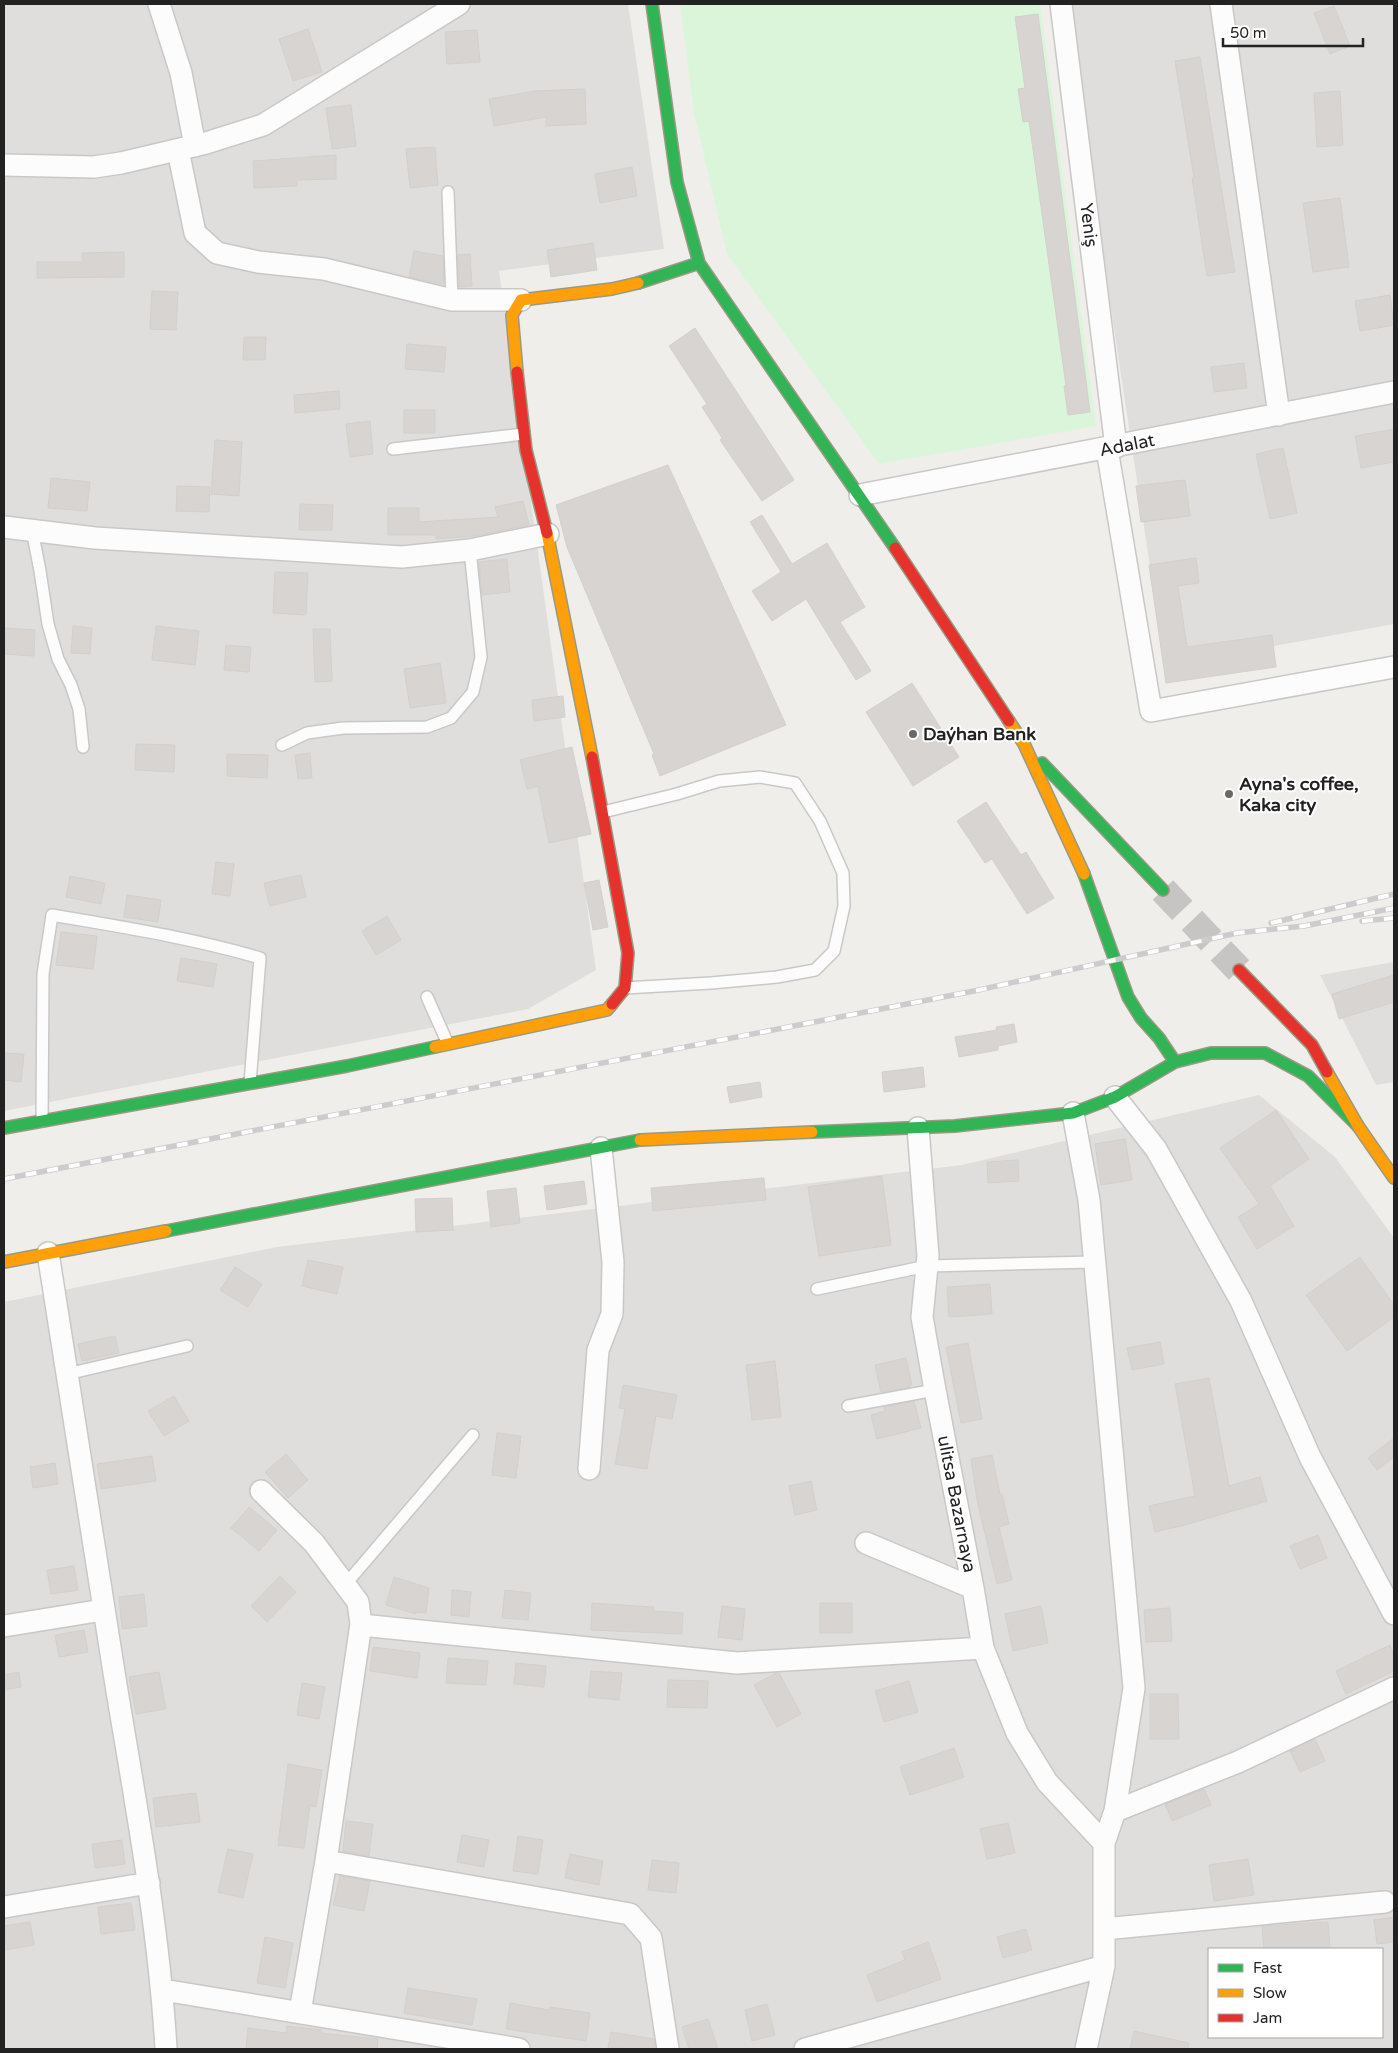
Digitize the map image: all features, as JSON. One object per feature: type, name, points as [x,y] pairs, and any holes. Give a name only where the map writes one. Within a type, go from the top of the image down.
[{"type":"street","points":[[159,4],[181,73],[186,148],[195,233],[217,253],[258,262],[324,269],[452,300],[521,300],[612,289],[654,279],[699,263]]},
{"type":"street","points":[[4,165],[94,166],[121,163],[186,148],[264,125],[459,4]]},
{"type":"street","points":[[652,4],[677,182],[699,263],[860,495],[1024,744],[1086,879],[1128,997],[1141,1018],[1159,1038],[1175,1062]]},
{"type":"street","name":"Yeniş","points":[[1061,4],[1111,448],[1151,711],[1394,667]]},
{"type":"street","points":[[1221,4],[1279,415]]},
{"type":"street","points":[[4,1128],[347,1066],[607,1010],[625,988],[628,954],[603,812],[548,534],[526,450],[514,352],[512,315],[521,300]]},
{"type":"street","name":"Adalat","points":[[860,495],[1394,392]]},
{"type":"street","points":[[4,527],[95,538],[402,557],[470,550],[548,534]]},
{"type":"street","points":[[1024,744],[1163,890]]},
{"type":"street","points":[[1239,970],[1312,1045],[1358,1126],[1394,1178]]},
{"type":"street","points":[[4,1262],[645,1139],[955,1126],[1073,1113],[1115,1097],[1175,1062],[1211,1053],[1265,1053],[1308,1076],[1358,1126]]},
{"type":"street","points":[[1115,1097],[1156,1149],[1241,1302],[1310,1457],[1394,1614]]},
{"type":"street","points":[[1073,1113],[1089,1200],[1134,1688],[1115,1812],[1104,1843],[1104,1966],[1086,2049]]},
{"type":"street","name":"ulitsa Bazarnaya","points":[[918,1128],[928,1256],[922,1317],[934,1390],[973,1588],[982,1648],[1017,1733],[1047,1782],[1104,1843]]},
{"type":"street","points":[[589,1469],[598,1350],[612,1314],[613,1262],[601,1148]]},
{"type":"street","points":[[48,1253],[103,1610],[148,1883],[163,1990],[166,2049]]},
{"type":"street","points":[[261,1491],[314,1543],[358,1602],[361,1625],[326,1861],[300,2012]]},
{"type":"street","points":[[866,1543],[973,1588]]},
{"type":"street","points":[[4,1626],[103,1610]]},
{"type":"street","points":[[361,1625],[737,1663],[982,1648]]},
{"type":"street","points":[[1115,1812],[1238,1762],[1394,1688]]},
{"type":"street","points":[[326,1861],[630,1914],[651,1938],[668,2049]]},
{"type":"street","points":[[4,1907],[148,1883]]},
{"type":"street","points":[[1104,1929],[1385,1902]]},
{"type":"street","points":[[805,2049],[1104,1966]]},
{"type":"street","points":[[163,1990],[519,2049]]},
{"type":"lane","points":[[448,192],[452,300]]},
{"type":"lane","points":[[393,449],[524,434]]},
{"type":"lane","points":[[32,530],[48,624],[58,659],[71,685],[79,708],[83,747]]},
{"type":"lane","points":[[282,745],[307,733],[343,728],[427,727],[451,718],[473,692],[481,657],[470,550]]},
{"type":"lane","points":[[603,812],[677,794],[719,781],[760,777],[795,783],[820,821],[843,873],[844,906],[834,951],[815,970],[778,977],[625,988]]},
{"type":"lane","points":[[42,1121],[44,1048],[43,974],[52,915],[146,930],[227,948],[260,958],[250,1083]]},
{"type":"lane","points":[[427,996],[448,1044]]},
{"type":"lane","points":[[817,1289],[927,1266],[1094,1262]]},
{"type":"lane","points":[[66,1374],[187,1346]]},
{"type":"lane","points":[[848,1406],[934,1390]]},
{"type":"lane","points":[[345,1585],[473,1435]]},
{"type":"shaded area","points":[[4,4],[628,4],[664,249],[499,271],[596,970],[528,1009],[4,1111]]},
{"type":"shaded area","points":[[1065,4],[1394,4],[1394,624],[1165,666]]},
{"type":"shaded area","points":[[1394,962],[1394,1082],[1376,1085],[1320,975]]},
{"type":"shaded area","points":[[1259,1095],[1335,1157],[1394,1238],[1394,2049],[4,2049],[4,1302],[277,1247],[962,1165]]},
{"type":"green space","points":[[680,4],[1040,4],[1096,426],[879,464],[727,254],[694,113]]},
{"type":"building","points":[[1334,6],[1350,46],[1330,54],[1314,13]]},
{"type":"building","points":[[1038,14],[1090,412],[1068,415],[1064,386],[1066,386],[1029,121],[1023,122],[1018,89],[1025,88],[1015,17]]},
{"type":"building","points":[[308,29],[322,72],[293,81],[279,39]]},
{"type":"building","points":[[477,30],[480,62],[447,64],[445,32]]},
{"type":"building","points":[[1200,57],[1235,272],[1207,276],[1192,178],[1194,178],[1175,61]]},
{"type":"building","points":[[585,89],[586,124],[546,126],[546,117],[494,126],[489,99],[535,91]]},
{"type":"building","points":[[1340,91],[1343,145],[1317,147],[1314,93]]},
{"type":"building","points":[[351,105],[356,146],[332,149],[326,108]]},
{"type":"building","points":[[435,147],[438,185],[410,188],[406,149]]},
{"type":"building","points":[[336,155],[336,179],[297,180],[297,186],[254,188],[253,161]]},
{"type":"building","points":[[632,167],[637,196],[600,203],[595,174]]},
{"type":"building","points":[[1340,198],[1349,267],[1313,272],[1303,203]]},
{"type":"building","points":[[593,243],[597,270],[551,277],[547,250]]},
{"type":"building","points":[[414,251],[443,256],[444,284],[409,277]]},
{"type":"building","points":[[124,252],[124,277],[37,278],[37,262],[83,262],[82,253]]},
{"type":"building","points":[[470,254],[472,286],[459,287],[458,255]]},
{"type":"building","points":[[152,291],[178,292],[176,330],[150,329]]},
{"type":"building","points":[[1390,295],[1394,325],[1360,331],[1355,301]]},
{"type":"building","points":[[695,328],[794,480],[762,501],[720,440],[722,438],[702,407],[707,404],[669,346]]},
{"type":"building","points":[[244,337],[266,337],[265,360],[243,360]]},
{"type":"building","points":[[407,344],[446,347],[444,372],[405,369]]},
{"type":"building","points":[[1244,363],[1247,388],[1214,392],[1211,367]]},
{"type":"building","points":[[339,391],[340,409],[295,413],[294,395]]},
{"type":"building","points":[[404,410],[435,410],[435,433],[404,433]]},
{"type":"building","points":[[370,421],[373,454],[350,457],[346,424]]},
{"type":"building","points":[[1394,429],[1394,462],[1361,468],[1355,436]]},
{"type":"building","points":[[215,440],[242,442],[239,496],[211,494]]},
{"type":"building","points":[[1283,448],[1297,513],[1270,519],[1256,454]]},
{"type":"building","points":[[668,465],[786,725],[660,776],[652,755],[654,754],[567,547],[556,505]]},
{"type":"building","points":[[51,478],[90,482],[87,511],[48,508]]},
{"type":"building","points":[[1185,480],[1190,516],[1141,522],[1136,486]]},
{"type":"building","points":[[177,486],[210,487],[209,512],[176,511]]},
{"type":"building","points":[[523,501],[529,525],[474,536],[436,539],[436,535],[388,535],[388,508],[419,508],[419,522],[498,517],[495,507]]},
{"type":"building","points":[[300,504],[333,505],[332,530],[299,530]]},
{"type":"building","points":[[762,515],[792,564],[827,543],[865,607],[840,622],[871,671],[856,680],[806,599],[772,621],[752,591],[781,572],[750,522]]},
{"type":"building","points":[[1196,558],[1199,583],[1178,586],[1187,647],[1272,635],[1276,667],[1166,683],[1149,565]]},
{"type":"building","points":[[507,559],[510,592],[482,595],[479,562]]},
{"type":"building","points":[[275,572],[308,573],[306,615],[273,613]]},
{"type":"building","points":[[73,626],[92,628],[90,654],[71,653]]},
{"type":"building","points":[[156,626],[199,631],[195,665],[152,660]]},
{"type":"building","points":[[4,628],[35,630],[34,656],[4,654]]},
{"type":"building","points":[[313,629],[330,629],[332,681],[315,682]]},
{"type":"building","points":[[226,645],[251,647],[249,672],[224,670]]},
{"type":"building","points":[[440,663],[446,703],[410,708],[404,669]]},
{"type":"building","name":"Daýhan Bank","points":[[912,683],[959,757],[913,786],[866,712]]},
{"type":"building","points":[[563,696],[565,717],[534,721],[532,700]]},
{"type":"building","points":[[136,744],[175,745],[174,772],[135,770]]},
{"type":"building","points":[[572,747],[591,834],[549,843],[538,786],[527,789],[520,760]]},
{"type":"building","points":[[310,753],[312,778],[298,779],[295,755]]},
{"type":"building","points":[[227,754],[268,755],[267,778],[227,776]]},
{"type":"building","points":[[986,802],[1021,855],[1026,852],[1054,898],[1027,914],[992,859],[985,863],[957,821]]},
{"type":"building","points":[[216,862],[234,864],[230,896],[212,894]]},
{"type":"building","points":[[301,875],[306,897],[270,906],[264,883]]},
{"type":"building","points":[[70,876],[105,883],[101,904],[66,897]]},
{"type":"building","points":[[599,880],[608,927],[593,930],[584,883]]},
{"type":"building","points":[[127,895],[161,900],[158,922],[124,917]]},
{"type":"building","points":[[387,916],[401,940],[376,955],[362,931]]},
{"type":"building","points":[[61,932],[97,936],[93,969],[56,965]]},
{"type":"building","points":[[181,958],[217,964],[213,987],[177,981]]},
{"type":"building","points":[[1394,975],[1394,1002],[1339,1019],[1332,994]]},
{"type":"building","points":[[1014,1024],[1017,1042],[998,1046],[998,1050],[959,1057],[955,1037],[997,1030],[996,1027]]},
{"type":"building","points":[[4,1053],[24,1054],[21,1082],[4,1080]]},
{"type":"building","points":[[923,1067],[925,1087],[884,1092],[882,1072]]},
{"type":"building","points":[[760,1082],[762,1097],[730,1103],[727,1087]]},
{"type":"building","points":[[1276,1110],[1309,1159],[1270,1186],[1294,1226],[1257,1249],[1238,1217],[1259,1204],[1220,1148]]},
{"type":"building","points":[[1125,1139],[1132,1180],[1101,1185],[1095,1144]]},
{"type":"building","points":[[1018,1160],[1019,1181],[988,1183],[987,1162]]},
{"type":"building","points":[[882,1176],[891,1245],[819,1256],[808,1187]]},
{"type":"building","points":[[764,1178],[766,1200],[653,1211],[651,1188]]},
{"type":"building","points":[[584,1181],[587,1204],[547,1210],[544,1186]]},
{"type":"building","points":[[516,1188],[520,1223],[491,1227],[487,1191]]},
{"type":"building","points":[[452,1198],[453,1230],[416,1232],[415,1199]]},
{"type":"building","points":[[1360,1257],[1394,1305],[1394,1317],[1347,1351],[1306,1295]]},
{"type":"building","points":[[308,1260],[343,1267],[337,1294],[302,1286]]},
{"type":"building","points":[[235,1267],[262,1284],[248,1307],[220,1290]]},
{"type":"building","points":[[990,1284],[992,1314],[949,1317],[947,1287]]},
{"type":"building","points":[[115,1336],[119,1353],[82,1361],[78,1344]]},
{"type":"building","points":[[1160,1342],[1164,1364],[1132,1370],[1127,1348]]},
{"type":"building","points":[[968,1343],[982,1419],[961,1423],[946,1347]]},
{"type":"building","points":[[906,1358],[912,1385],[910,1387],[881,1392],[875,1365]]},
{"type":"building","points":[[775,1361],[781,1417],[752,1420],[746,1365]]},
{"type":"building","points":[[1209,1378],[1229,1486],[1260,1477],[1267,1501],[1155,1532],[1149,1506],[1195,1496],[1175,1384]]},
{"type":"building","points":[[623,1385],[677,1395],[672,1419],[656,1416],[647,1469],[615,1464],[625,1409],[619,1408]]},
{"type":"building","points":[[174,1396],[189,1421],[164,1436],[148,1411]]},
{"type":"building","points":[[914,1401],[921,1428],[877,1439],[871,1415],[885,1411],[884,1407]]},
{"type":"building","points":[[497,1433],[521,1436],[516,1478],[492,1475]]},
{"type":"building","points":[[1394,1438],[1394,1457],[1377,1470],[1368,1458]]},
{"type":"building","points":[[286,1454],[308,1480],[288,1498],[265,1472]]},
{"type":"building","points":[[992,1455],[1000,1494],[1002,1494],[1009,1524],[999,1527],[1012,1580],[997,1584],[977,1500],[971,1459]]},
{"type":"building","points":[[152,1456],[156,1481],[101,1489],[97,1464]]},
{"type":"building","points":[[55,1463],[58,1484],[33,1488],[30,1467]]},
{"type":"building","points":[[811,1481],[817,1510],[795,1515],[789,1486]]},
{"type":"building","points":[[249,1507],[277,1530],[259,1551],[231,1528]]},
{"type":"building","points":[[1318,1535],[1327,1558],[1300,1569],[1290,1546]]},
{"type":"building","points":[[74,1566],[78,1590],[51,1594],[47,1570]]},
{"type":"building","points":[[280,1576],[296,1592],[267,1622],[251,1606]]},
{"type":"building","points":[[394,1577],[429,1588],[426,1613],[416,1612],[416,1614],[386,1605]]},
{"type":"building","points":[[452,1590],[471,1592],[469,1617],[451,1615]]},
{"type":"building","points":[[505,1590],[531,1593],[528,1620],[502,1618]]},
{"type":"building","points":[[144,1594],[147,1626],[122,1629],[119,1597]]},
{"type":"building","points":[[592,1603],[654,1607],[654,1611],[683,1613],[682,1634],[591,1630]]},
{"type":"building","points":[[820,1603],[852,1603],[852,1633],[820,1633]]},
{"type":"building","points":[[722,1606],[745,1609],[742,1640],[718,1637]]},
{"type":"building","points":[[1041,1606],[1048,1643],[1013,1651],[1005,1614]]},
{"type":"building","points":[[1170,1608],[1172,1641],[1146,1642],[1144,1610]]},
{"type":"building","points":[[84,1630],[88,1652],[59,1657],[55,1635]]},
{"type":"building","points":[[1390,1645],[1394,1655],[1394,1671],[1346,1694],[1336,1671]]},
{"type":"building","points":[[373,1647],[420,1653],[417,1678],[370,1671]]},
{"type":"building","points":[[448,1658],[488,1661],[486,1685],[446,1683]]},
{"type":"building","points":[[516,1663],[546,1666],[544,1687],[514,1684]]},
{"type":"building","points":[[591,1671],[622,1673],[619,1700],[588,1697]]},
{"type":"building","points":[[19,1672],[21,1687],[4,1690],[4,1675]]},
{"type":"building","points":[[159,1672],[166,1709],[136,1714],[129,1677]]},
{"type":"building","points":[[779,1673],[801,1714],[777,1727],[754,1685]]},
{"type":"building","points":[[668,1680],[708,1681],[707,1708],[667,1707]]},
{"type":"building","points":[[909,1681],[918,1712],[884,1722],[875,1691]]},
{"type":"building","points":[[302,1683],[325,1687],[319,1719],[297,1715]]},
{"type":"building","points":[[1150,1694],[1178,1694],[1179,1739],[1150,1739]]},
{"type":"building","points":[[1315,1739],[1325,1761],[1300,1772],[1290,1751]]},
{"type":"building","points":[[954,1748],[964,1777],[910,1795],[900,1767]]},
{"type":"building","points":[[288,1764],[322,1770],[316,1807],[310,1806],[304,1848],[278,1845]]},
{"type":"building","points":[[1204,1789],[1211,1805],[1172,1821],[1165,1804]]},
{"type":"building","points":[[196,1793],[200,1822],[156,1827],[153,1798]]},
{"type":"building","points":[[346,1821],[373,1824],[369,1856],[343,1851]]},
{"type":"building","points":[[1008,1823],[1015,1853],[987,1859],[980,1829]]},
{"type":"building","points":[[462,1835],[489,1840],[484,1867],[457,1862]]},
{"type":"building","points":[[518,1836],[543,1840],[538,1874],[513,1871]]},
{"type":"building","points":[[122,1840],[125,1864],[95,1868],[92,1844]]},
{"type":"building","points":[[228,1849],[253,1854],[243,1898],[218,1892]]},
{"type":"building","points":[[570,1854],[603,1861],[599,1885],[565,1878]]},
{"type":"building","points":[[1248,1859],[1254,1895],[1214,1901],[1209,1865]]},
{"type":"building","points":[[652,1860],[679,1863],[676,1893],[648,1890]]},
{"type":"building","points":[[340,1876],[370,1881],[364,1911],[333,1905]]},
{"type":"building","points":[[131,1903],[135,1930],[101,1934],[98,1907]]},
{"type":"building","points":[[1394,1917],[1394,1942],[1377,1944],[1374,1920]]},
{"type":"building","points":[[30,1922],[34,1945],[4,1950],[4,1926]]},
{"type":"building","points":[[1328,1922],[1330,1948],[1264,1948],[1262,1926]]},
{"type":"building","points":[[1026,1929],[1032,1950],[1003,1958],[997,1937]]},
{"type":"building","points":[[265,1937],[293,1943],[285,1988],[257,1983]]},
{"type":"building","points":[[928,1942],[941,1979],[877,2002],[867,1975],[905,1960],[902,1952]]},
{"type":"building","points":[[408,1988],[477,1999],[472,2025],[404,2013]]},
{"type":"building","points":[[510,2003],[549,2010],[550,2007],[590,2013],[586,2041],[506,2029]]},
{"type":"building","points":[[767,2004],[775,2035],[752,2041],[745,2010]]},
{"type":"building","points":[[708,2019],[718,2049],[689,2049],[682,2027]]},
{"type":"building","points":[[287,2026],[321,2030],[321,2033],[378,2039],[377,2049],[246,2049],[248,2028],[286,2033]]},
{"type":"building","points":[[1134,2031],[1189,2043],[1188,2049],[1130,2049]]},
{"type":"building","points":[[611,2032],[654,2039],[655,2049],[608,2048]]},
{"type":"tunnel","points":[[1163,890],[1239,970]]},
{"type":"railway","points":[[1271,923],[1394,894]]},
{"type":"railway","points":[[4,1179],[974,991],[1237,933],[1304,926],[1394,908]]},
{"type":"railway","points":[[1362,921],[1394,918]]},
{"type":"traffic: fast","points":[[652,4],[677,182],[699,263],[895,548]]},
{"type":"traffic: fast","points":[[638,283],[699,263]]},
{"type":"traffic: fast","points":[[1042,763],[1163,890]]},
{"type":"traffic: fast","points":[[1084,874],[1128,997],[1141,1018],[1159,1038],[1175,1062]]},
{"type":"traffic: fast","points":[[4,1128],[347,1066],[435,1047]]},
{"type":"traffic: fast","points":[[812,1132],[955,1126],[1073,1113],[1115,1097],[1175,1062],[1211,1053],[1265,1053],[1308,1076],[1358,1126]]},
{"type":"traffic: fast","points":[[166,1231],[640,1140]]},
{"type":"traffic: slow","points":[[517,372],[512,315],[521,300],[612,289],[638,283]]},
{"type":"traffic: slow","points":[[547,533],[592,757]]},
{"type":"traffic: slow","points":[[1009,721],[1024,744],[1084,874]]},
{"type":"traffic: slow","points":[[435,1047],[607,1010],[612,1004]]},
{"type":"traffic: slow","points":[[1327,1072],[1358,1126],[1394,1178]]},
{"type":"traffic: slow","points":[[640,1140],[812,1132]]},
{"type":"traffic: slow","points":[[4,1262],[166,1231]]},
{"type":"traffic: jam","points":[[517,372],[526,450],[547,533]]},
{"type":"traffic: jam","points":[[895,548],[1009,721]]},
{"type":"traffic: jam","points":[[592,757],[628,953],[625,988],[612,1004]]},
{"type":"traffic: jam","points":[[1239,970],[1312,1045],[1327,1072]]},
{"type":"place","name":"Daýhan Bank","points":[[913,734]]},
{"type":"place","name":"Ayna's coffee, Kaka city","points":[[1229,794]]}]
